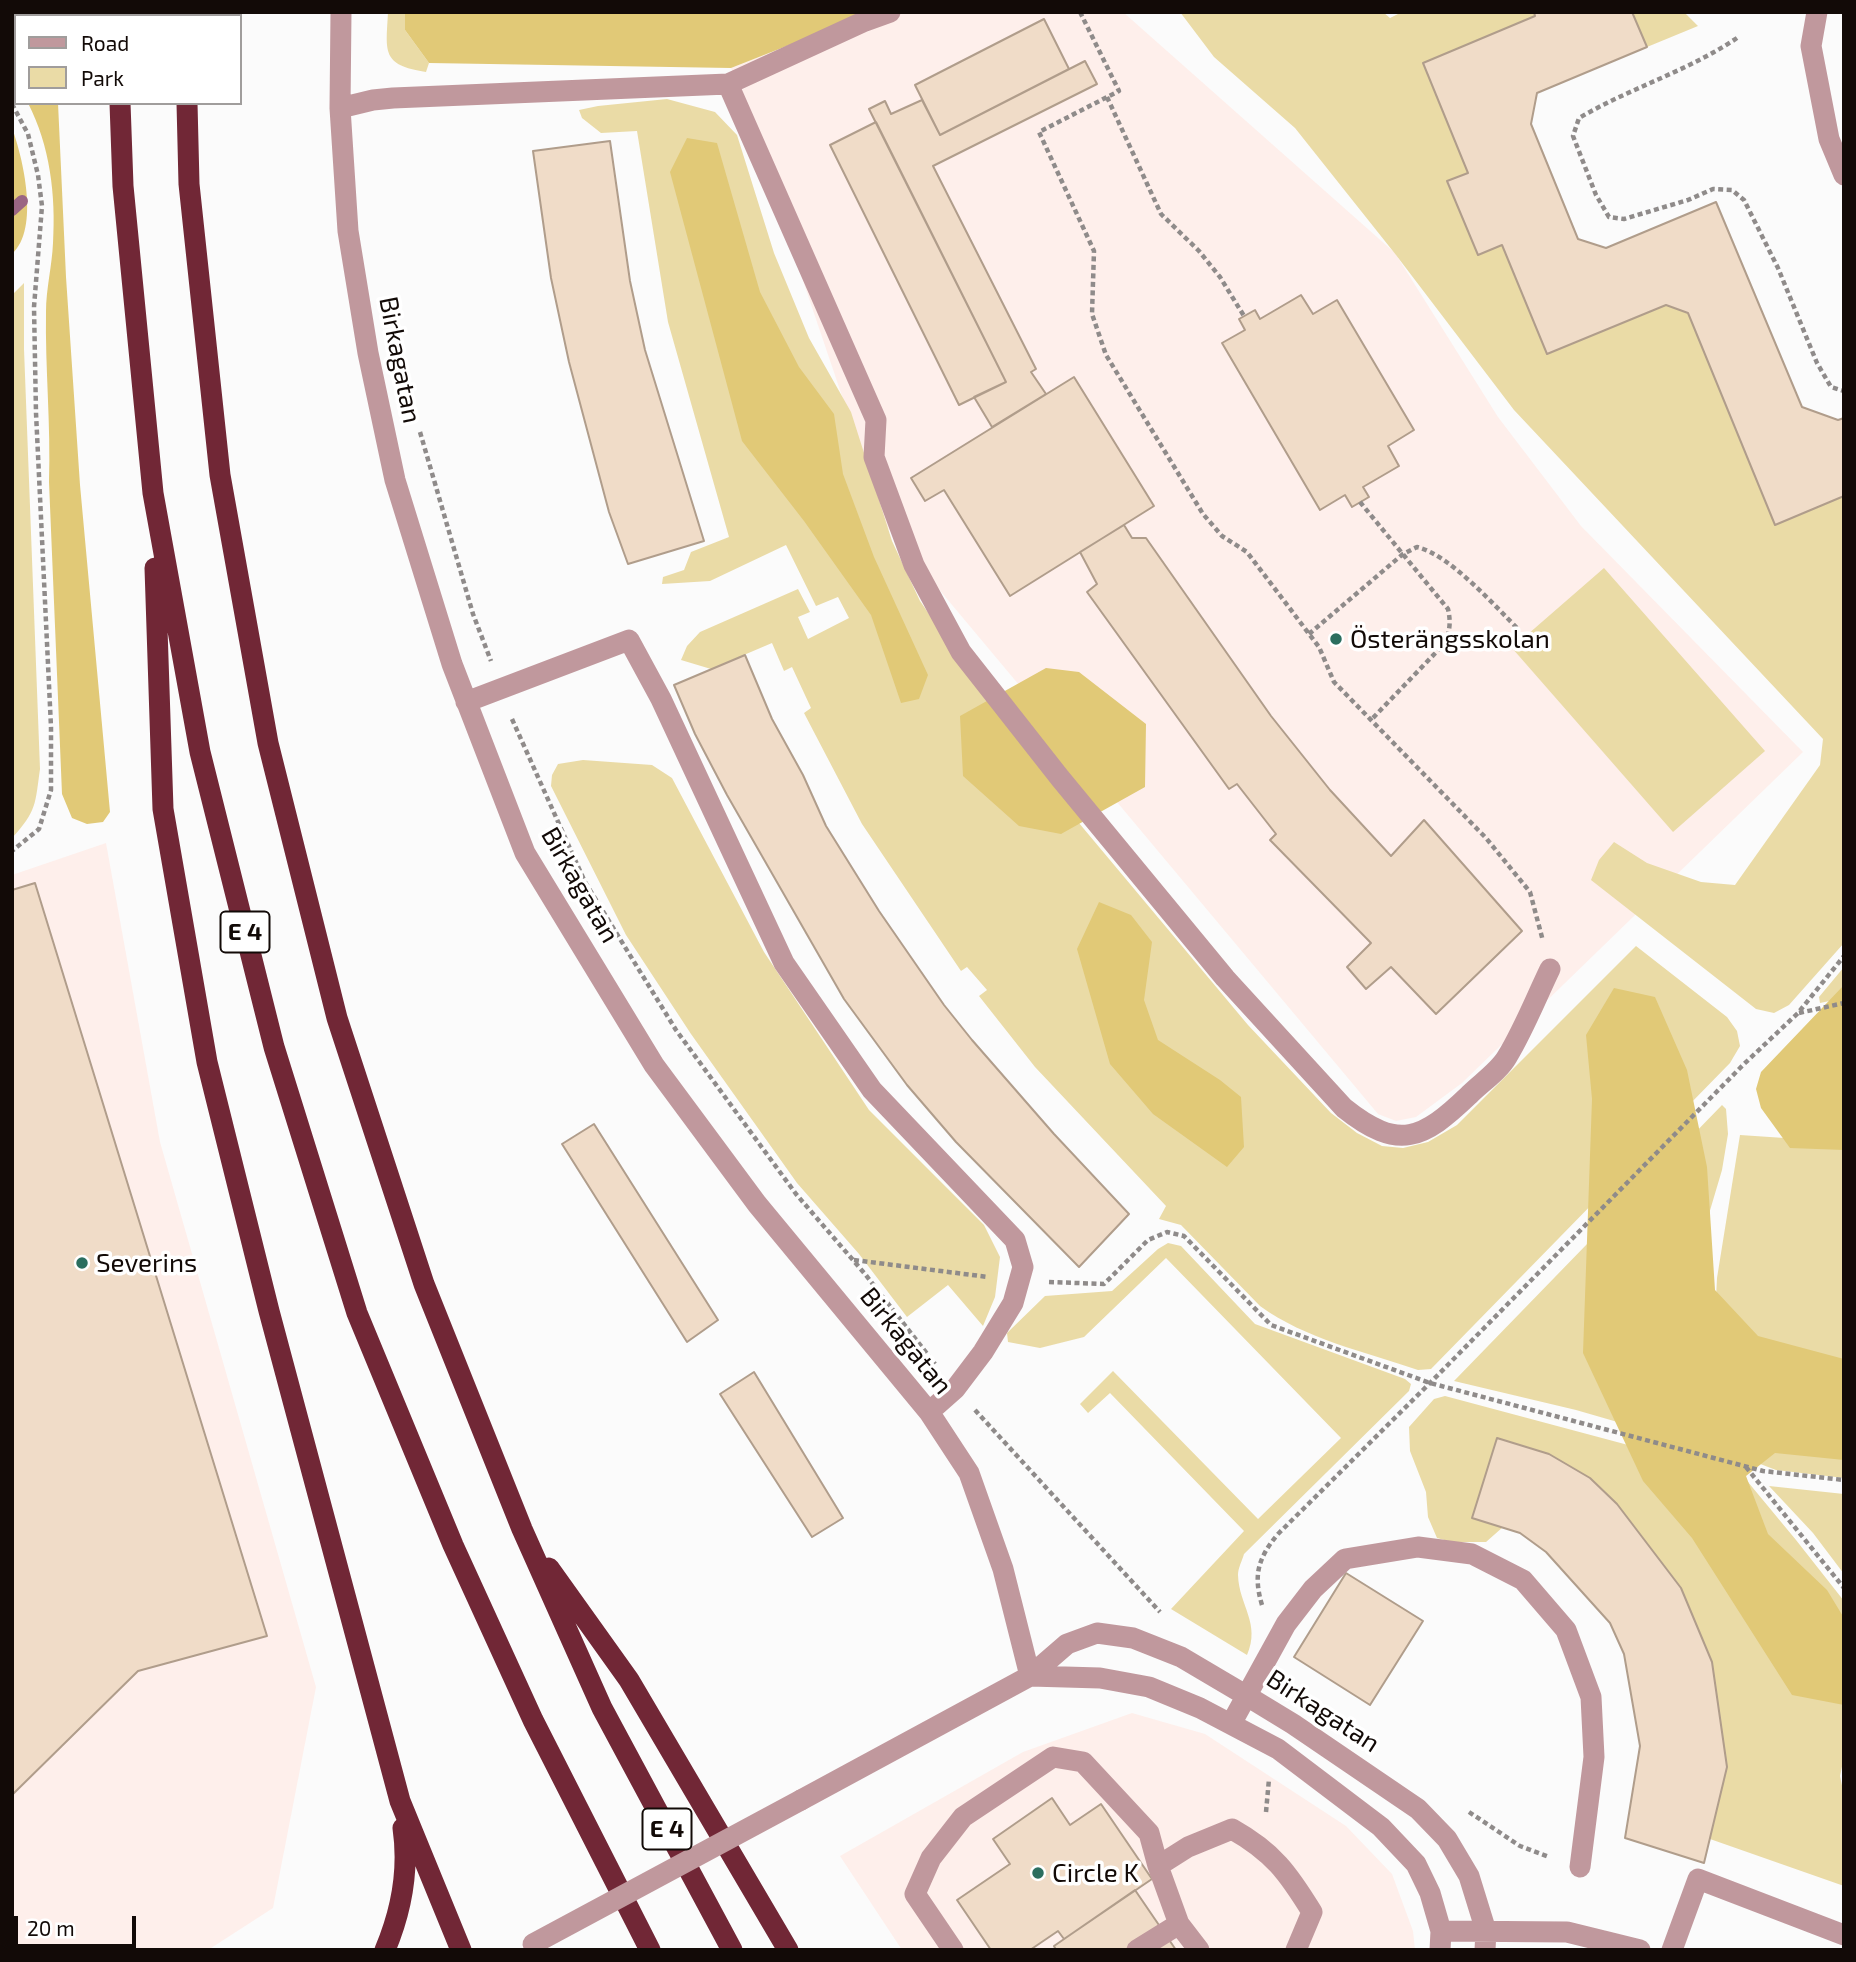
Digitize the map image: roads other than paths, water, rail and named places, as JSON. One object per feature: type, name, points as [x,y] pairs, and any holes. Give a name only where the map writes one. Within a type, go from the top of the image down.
[{"type":"highway","name":"E 4","points":[[120,105],[122,186],[153,493],[200,752],[274,1047],[357,1313],[453,1545],[533,1720],[650,1950]]},
{"type":"highway","name":"E 4","points":[[187,105],[189,184],[220,475],[268,743],[341,1030],[424,1284],[522,1529],[601,1707],[733,1950]]},
{"type":"highway","points":[[153,493],[163,809],[207,1062],[269,1311],[400,1801],[461,1950]]},
{"type":"highway","points":[[522,1529],[629,1681],[788,1950]]},
{"type":"highway","points":[[385,1950],[395,1926],[404,1879],[406,1847],[400,1801]]},
{"type":"street","name":"Birkagatan","points":[[341,12],[340,108],[348,231],[368,353],[395,480],[452,664],[525,853],[654,1065],[757,1204],[929,1412],[969,1473],[1003,1569],[1031,1676],[1067,1644],[1097,1633],[1133,1638],[1181,1657],[1293,1724],[1419,1809],[1447,1839],[1469,1876],[1486,1941]]},
{"type":"street","points":[[340,108],[373,100],[728,84],[864,21],[890,12]]},
{"type":"street","points":[[1817,12],[1811,46],[1829,139],[1844,175]]},
{"type":"street","points":[[728,84],[876,420],[874,457],[914,565],[961,652],[1060,778],[1225,978],[1344,1108],[1366,1126],[1390,1134],[1417,1135],[1440,1123],[1506,1059],[1550,969]]},
{"type":"street","points":[[466,702],[629,640],[661,699],[784,963],[872,1090],[1015,1240],[1023,1267],[1013,1303],[983,1352],[955,1389],[929,1412]]},
{"type":"street","points":[[1231,1724],[1286,1624],[1313,1589],[1345,1559],[1418,1547],[1472,1554],[1523,1580],[1566,1630],[1591,1696],[1594,1757],[1580,1867]]},
{"type":"street","points":[[528,1947],[1031,1676],[1100,1678],[1149,1687],[1200,1708],[1278,1749],[1381,1827],[1416,1864],[1430,1893],[1440,1940],[1486,1941],[1567,1932],[1640,1950]]},
{"type":"street","points":[[953,1950],[915,1894],[931,1858],[963,1817],[1053,1757],[1083,1762],[1149,1833],[1179,1924],[1199,1950]]},
{"type":"street","points":[[1158,1866],[1188,1847],[1232,1829],[1256,1843],[1286,1871],[1312,1912],[1296,1950]]},
{"type":"street","points":[[1672,1950],[1698,1879],[1844,1935]]},
{"type":"street","points":[[1137,1950],[1179,1924]]},
{"type":"waterway","points":[[12,210],[22,201]]},
{"type":"place","name":"Österängsskolan","points":[[1336,639]]},
{"type":"place","name":"Severins","points":[[82,1263]]},
{"type":"place","name":"Circle K","points":[[1038,1873]]}]
